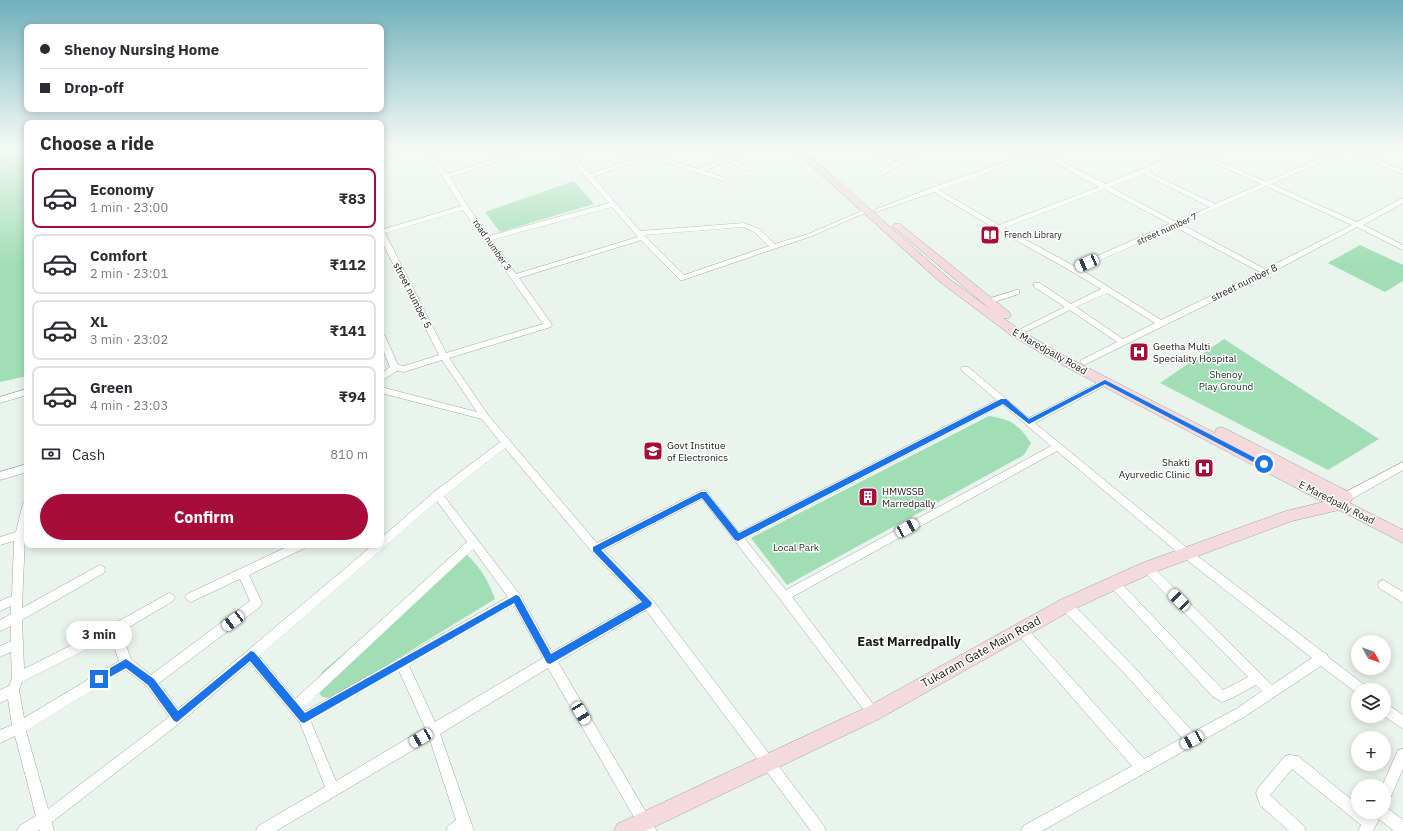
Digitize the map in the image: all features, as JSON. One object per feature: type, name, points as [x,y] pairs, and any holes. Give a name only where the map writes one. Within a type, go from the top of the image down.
[{"type":"main road","name":"E Maredpally Road","points":[[844,187],[988,302],[1025,329],[1198,425],[1344,501],[1403,527]]},
{"type":"main road","name":"E Maredpally Road","points":[[847,187],[944,280],[1016,333],[1105,382],[1198,425]]},
{"type":"main road","name":"E Maredpally Road","points":[[1344,501],[1403,537]]},
{"type":"main road","name":"Tukaram Gate Main Road","points":[[624,831],[647,826],[766,762],[873,713],[1066,605],[1114,583],[1147,568],[1291,515],[1344,501]]},
{"type":"street","name":"road number 3","points":[[444,357],[548,324],[465,207],[453,187]]},
{"type":"street","points":[[599,187],[640,235],[683,278],[810,235],[872,210],[939,187]]},
{"type":"street","points":[[998,228],[1104,187],[1266,272]]},
{"type":"street","points":[[1174,187],[1216,207]]},
{"type":"street","name":"street number 7","points":[[1074,269],[1261,187]]},
{"type":"street","points":[[1273,187],[1358,225],[1403,248]]},
{"type":"street","points":[[933,189],[998,228],[1074,269],[1161,323]]},
{"type":"street","name":"street number 8","points":[[1084,362],[1266,272],[1403,200]]},
{"type":"street","points":[[488,239],[614,204]]},
{"type":"street","points":[[384,232],[465,207]]},
{"type":"street","points":[[514,277],[640,235],[744,225],[751,226],[760,232],[774,247]]},
{"type":"street","name":"street number 5","points":[[384,239],[444,357],[485,417],[505,443],[596,549],[648,603],[819,831]]},
{"type":"street","points":[[1037,285],[1123,342]]},
{"type":"street","points":[[1025,329],[1108,290]]},
{"type":"street","points":[[988,302],[1016,292]]},
{"type":"street","points":[[384,343],[395,368]]},
{"type":"street","points":[[384,376],[395,368],[404,369],[444,357]]},
{"type":"street","points":[[965,369],[1187,554],[1353,683]]},
{"type":"street","points":[[1029,422],[1105,382]]},
{"type":"street","points":[[384,391],[485,417]]},
{"type":"street","points":[[0,400],[24,393]]},
{"type":"street","points":[[738,538],[1003,401]]},
{"type":"street","points":[[384,542],[438,495],[505,443]]},
{"type":"street","points":[[784,596],[1058,446]]},
{"type":"street","points":[[1344,501],[1403,466]]},
{"type":"street","points":[[0,476],[24,469]]},
{"type":"street","points":[[596,549],[703,494],[784,596],[873,713]]},
{"type":"street","points":[[438,495],[516,598],[550,660],[647,826]]},
{"type":"street","points":[[24,518],[20,535],[16,618],[16,684],[19,728],[46,825]]},
{"type":"street","points":[[0,541],[20,535]]},
{"type":"street","points":[[294,707],[474,542]]},
{"type":"street","points":[[191,597],[294,548]]},
{"type":"street","points":[[24,831],[46,825],[177,718],[376,548]]},
{"type":"street","points":[[1147,568],[1271,692]]},
{"type":"street","points":[[0,626],[100,570]]},
{"type":"street","points":[[151,682],[256,603],[242,572]]},
{"type":"street","points":[[1114,583],[1216,692],[1222,696],[1228,694],[1256,678]]},
{"type":"street","points":[[1383,585],[1403,598]]},
{"type":"street","points":[[0,606],[18,598]]},
{"type":"street","points":[[0,697],[16,684],[169,598]]},
{"type":"street","points":[[304,719],[516,598]]},
{"type":"street","points":[[264,831],[648,603]]},
{"type":"street","points":[[1066,605],[1130,671],[1192,740]]},
{"type":"street","points":[[114,630],[126,663],[151,682],[177,718]]},
{"type":"street","points":[[1021,630],[1142,767]]},
{"type":"street","points":[[0,652],[17,644]]},
{"type":"street","points":[[251,655],[304,719],[333,789]]},
{"type":"street","points":[[1028,831],[1240,713],[1323,658]]},
{"type":"street","points":[[0,737],[19,728],[126,663]]},
{"type":"street","points":[[402,664],[433,731],[461,828]]},
{"type":"street","points":[[1391,714],[1403,723]]},
{"type":"street","points":[[1391,781],[1403,755]]},
{"type":"street","points":[[1299,831],[1265,800],[1263,796],[1263,793],[1290,761],[1297,763],[1370,822]]},
{"type":"street","points":[[1390,819],[1403,829]]},
{"type":"green space","points":[[0,187],[24,187],[24,377],[0,382]]},
{"type":"green space","points":[[557,187],[579,187],[594,204],[500,232],[485,212]]},
{"type":"green space","points":[[1360,245],[1403,265],[1403,281],[1385,292],[1328,263]]},
{"type":"green space","name":"Shenoy Play Ground","points":[[1224,339],[1379,439],[1328,470],[1160,383]]},
{"type":"green space","name":"Local Park","points":[[989,416],[1009,421],[1018,427],[1031,443],[1024,455],[787,585],[751,538]]},
{"type":"green space","points":[[464,552],[482,573],[495,599],[333,698],[322,697],[314,685],[323,671]]},
{"type":"place","name":"French Library","points":[[990,235]]},
{"type":"place","name":"Geetha Multi Speciality Hospital","points":[[1139,352]]},
{"type":"place","name":"Govt Institue of Electronics","points":[[653,451]]},
{"type":"place","name":"Shakti Ayurvedic Clinic","points":[[1204,468]]},
{"type":"place","name":"HMWSSB Marredpally","points":[[868,497]]},
{"type":"district","name":"East Marredpally","points":[[909,641]]},
{"type":"route","points":[[99,679],[126,663],[151,682],[177,718],[251,655],[304,719],[516,598],[550,660],[648,603],[596,549],[703,494],[738,538],[1003,401],[1029,422],[1105,382],[1264,464]]}]
